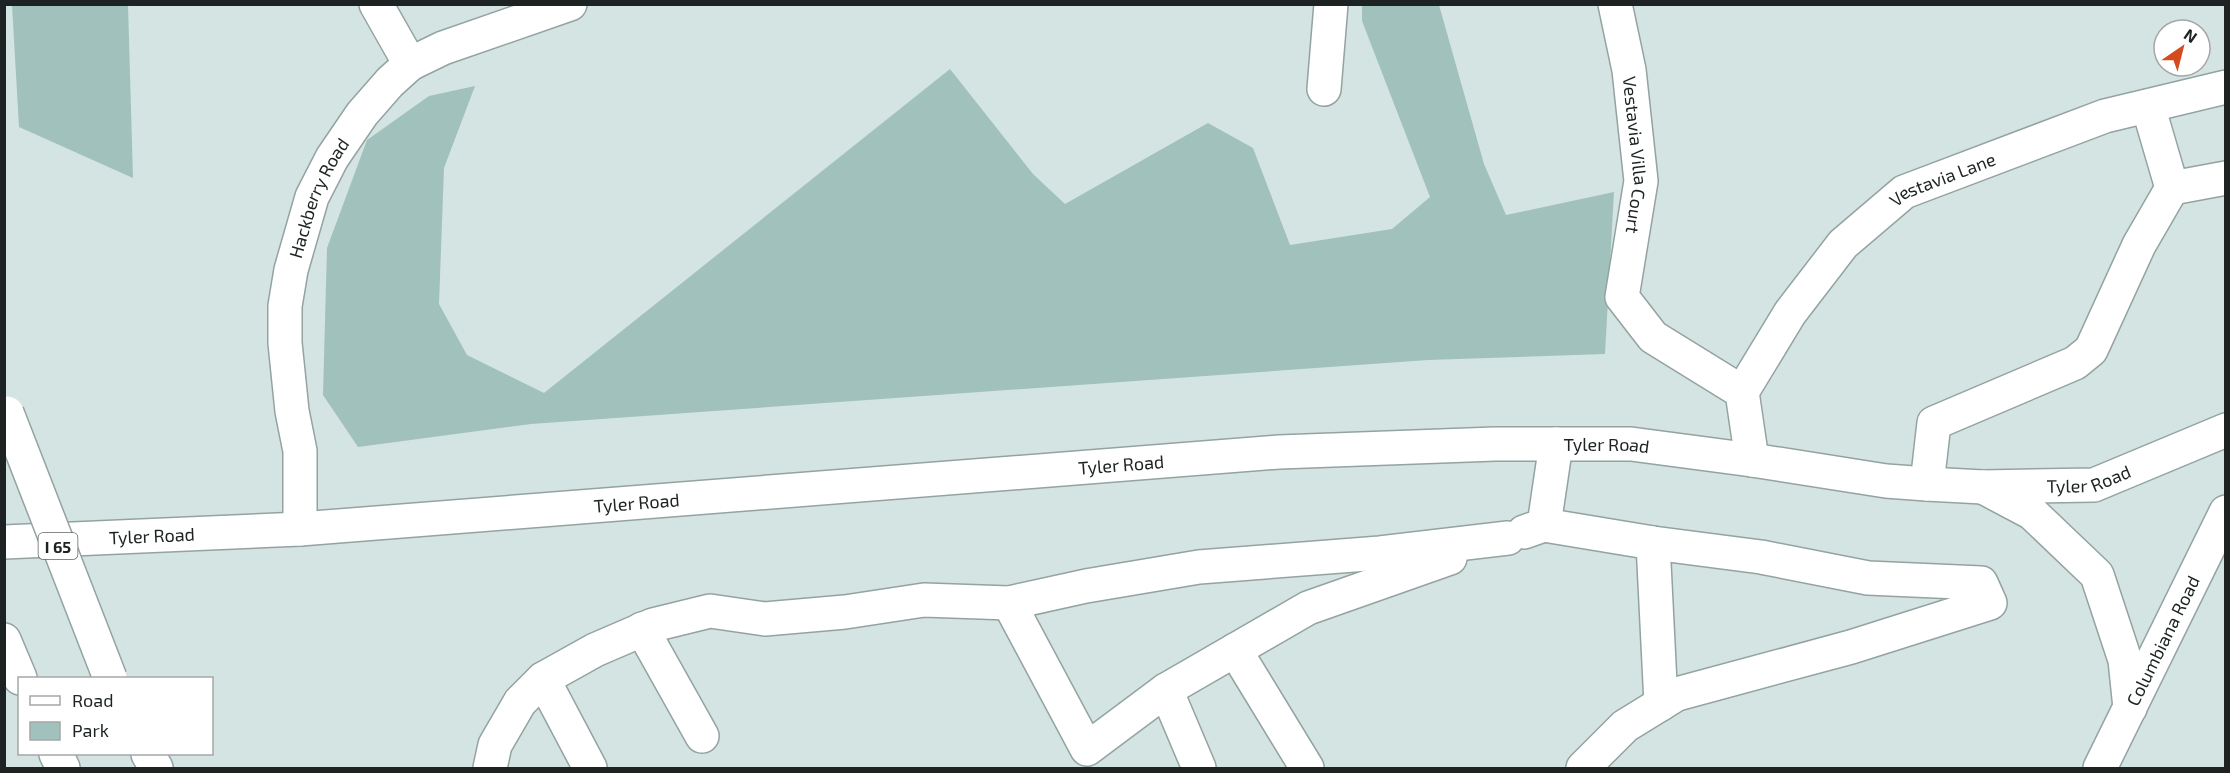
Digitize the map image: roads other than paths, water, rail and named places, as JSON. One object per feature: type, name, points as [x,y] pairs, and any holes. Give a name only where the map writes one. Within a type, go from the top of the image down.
[{"type":"main road","points":[[376,4],[410,64]]},
{"type":"main road","name":"Hackberry Road","points":[[300,529],[300,451],[291,411],[285,343],[285,306],[291,270],[312,197],[333,158],[362,114],[390,82],[410,64],[443,48],[570,4]]},
{"type":"main road","points":[[1324,89],[1331,4]]},
{"type":"main road","name":"Vestavia Villa Court","points":[[1615,4],[1629,70],[1641,181],[1622,297],[1653,337],[1742,392]]},
{"type":"main road","name":"Vestavia Lane","points":[[1742,392],[1790,313],[1843,244],[1904,192],[2105,116],[2226,87]]},
{"type":"main road","points":[[1927,484],[1934,423],[2075,363],[2091,350],[2139,245],[2172,188],[2148,106]]},
{"type":"main road","points":[[2172,188],[2226,178]]},
{"type":"main road","points":[[1742,392],[1752,460]]},
{"type":"main road","name":"I 65","points":[[6,410],[110,677]]},
{"type":"main road","name":"Tyler Road","points":[[4,542],[300,529],[1279,452],[1495,444],[1631,444],[1886,481],[1927,484],[1983,487],[2094,485],[2226,430]]},
{"type":"main road","points":[[1544,525],[1556,444]]},
{"type":"main road","points":[[1983,487],[2032,513],[2097,575],[2126,660],[2130,709]]},
{"type":"main road","name":"Columbiana Road","points":[[2100,768],[2226,512]]},
{"type":"main road","points":[[1009,603],[1087,749],[1166,690],[1308,608],[1544,525],[1653,543],[1761,557],[1868,578],[1981,583],[1990,603],[1851,647],[1677,694],[1625,726],[1582,768]]},
{"type":"main road","points":[[490,768],[495,744],[520,702],[543,679],[595,650],[642,629],[710,611],[765,619],[845,612],[924,600],[1009,603],[1086,586],[1199,567],[1380,553],[1508,538]]},
{"type":"main road","points":[[1653,543],[1661,704]]},
{"type":"main road","points":[[642,629],[702,736]]},
{"type":"main road","points":[[4,640],[20,677]]},
{"type":"main road","points":[[1234,650],[1307,768]]},
{"type":"main road","points":[[543,679],[590,768]]},
{"type":"main road","points":[[1166,690],[1199,768]]}]
